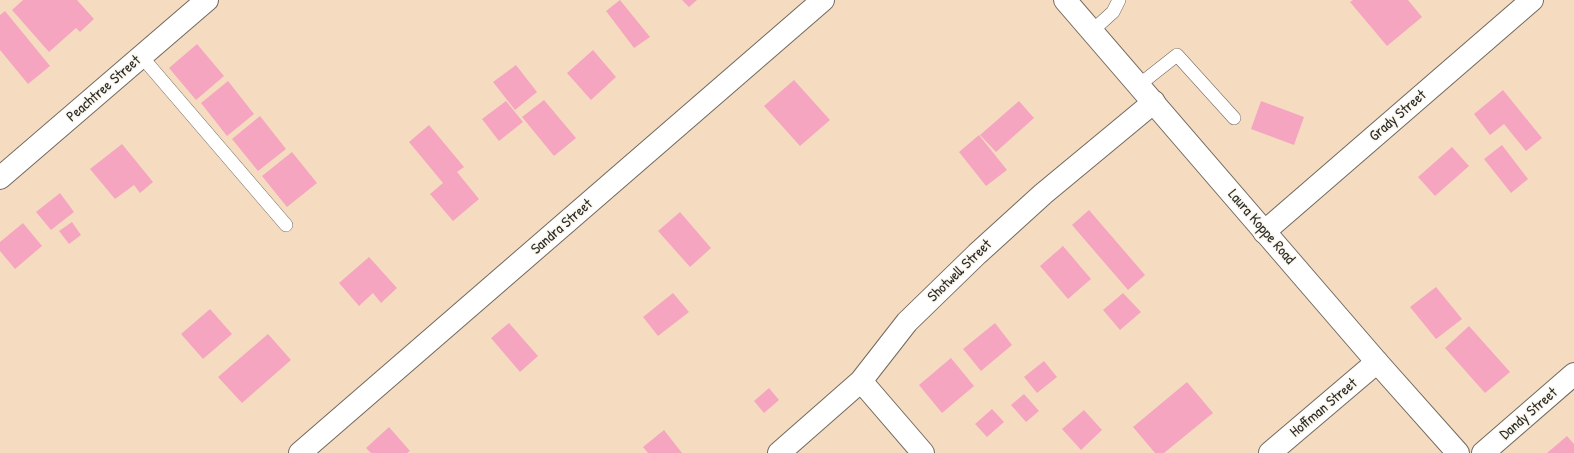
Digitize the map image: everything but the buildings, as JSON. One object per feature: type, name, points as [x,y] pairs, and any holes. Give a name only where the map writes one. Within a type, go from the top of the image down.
[{"type":"street","name":"Peachtree Street","points":[[0,178],[207,0]]},
{"type":"street","name":"Sandra Street","points":[[300,453],[823,0]]},
{"type":"street","name":"Laura Koppe Road","points":[[1065,0],[1264,232],[1458,453]]},
{"type":"street","name":"Grady Street","points":[[1264,232],[1532,0]]},
{"type":"street","name":"Shotwell Street","points":[[779,453],[861,381],[907,322],[977,254],[1043,194],[1154,102]]},
{"type":"street","name":"Hoffman Street","points":[[1270,453],[1377,362]]},
{"type":"street","name":"Dandy Street","points":[[1483,453],[1573,377]]},
{"type":"street","points":[[861,381],[923,453]]},
{"type":"lane","points":[[1092,31],[1113,12],[1119,0]]},
{"type":"lane","points":[[1138,84],[1177,55],[1234,118]]},
{"type":"lane","points":[[142,56],[286,225]]}]
